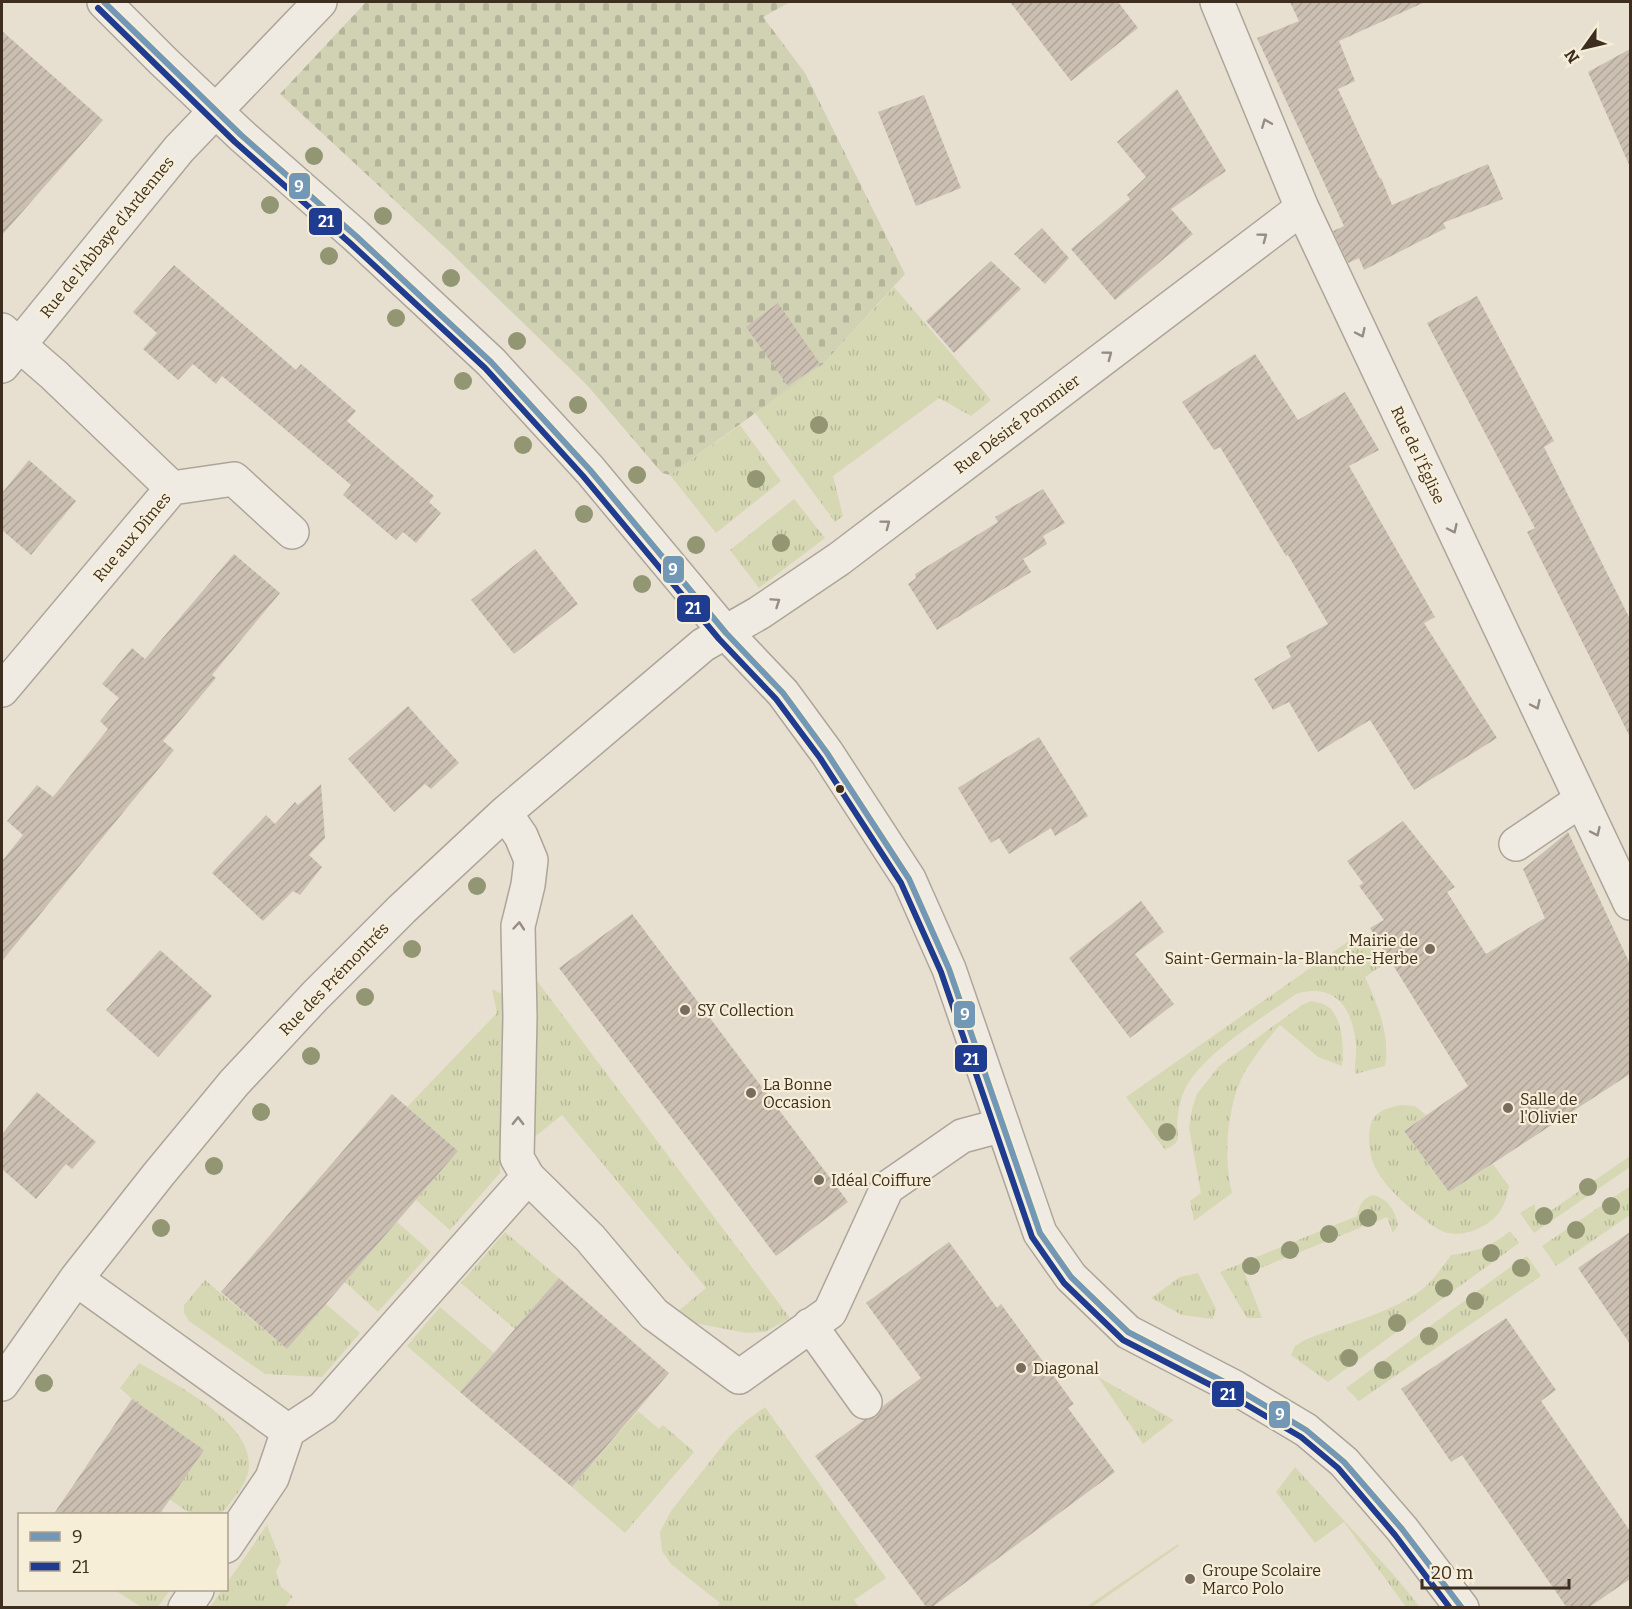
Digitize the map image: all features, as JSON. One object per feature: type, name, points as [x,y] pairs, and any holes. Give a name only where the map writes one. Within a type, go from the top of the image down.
[{"type":"street","points":[[104,2],[216,111],[356,236],[491,362],[590,470],[726,633],[789,702],[827,753],[909,879],[949,969],[1040,1233],[1071,1277],[1128,1332],[1234,1387],[1306,1430],[1344,1462],[1402,1528],[1462,1608]]},
{"type":"street","name":"Rue de l'Abbaye d'Ardennes","points":[[8,347],[179,149],[320,2]]},
{"type":"street","name":"Rue de l'Église","points":[[1217,2],[1302,208],[1581,800],[1621,859],[1630,903]]},
{"type":"street","name":"Rue Désiré Pommier","points":[[726,633],[840,559],[1302,208]]},
{"type":"street","name":"Rue aux Dîmes","points":[[2,690],[172,488],[54,375],[8,347]]},
{"type":"street","points":[[172,488],[234,479],[292,532]]},
{"type":"street","name":"Rue des Prémontrés","points":[[2,1384],[76,1279],[158,1175],[234,1083],[315,996],[394,917],[505,813],[704,645],[726,633]]},
{"type":"street","points":[[1516,844],[1581,800]]},
{"type":"street","points":[[505,813],[521,836],[531,860],[528,885],[518,926],[520,1017],[517,1158],[528,1177],[590,1238],[654,1314],[739,1377],[830,1312],[887,1188],[962,1136],[1003,1125]]},
{"type":"street","points":[[228,1543],[272,1478],[288,1431],[322,1408],[528,1177]]},
{"type":"street","points":[[76,1279],[288,1431]]},
{"type":"street","points":[[810,1325],[865,1402]]},
{"type":"street","points":[[184,1608],[196,1591]]},
{"type":"green space","points":[[366,2],[790,2],[763,17],[805,73],[905,274],[823,364],[670,475],[662,473],[587,385],[448,250],[280,94]]},
{"type":"green space","points":[[894,287],[991,400],[971,416],[939,398],[833,476],[843,516],[835,522],[755,413],[823,364]]},
{"type":"green space","points":[[740,425],[781,481],[716,533],[670,475]]},
{"type":"green space","points":[[794,499],[825,538],[759,588],[730,550]]},
{"type":"green space","points":[[1363,931],[1383,965],[1365,977],[1378,1009],[1384,1032],[1385,1066],[1355,1074],[1356,1045],[1351,1020],[1346,1010],[1332,995],[1310,991],[1296,994],[1235,1037],[1193,1076],[1185,1089],[1181,1102],[1177,1124],[1178,1138],[1165,1150],[1126,1097]]},
{"type":"green space","points":[[537,981],[790,1318],[765,1332],[747,1333],[694,1323],[677,1312],[706,1288],[562,1115],[532,1139],[534,984]]},
{"type":"green space","points":[[492,989],[504,995],[509,1022],[500,1173],[450,1230],[416,1200],[458,1151],[407,1107],[497,1013]]},
{"type":"green space","points":[[1311,1001],[1325,1005],[1336,1016],[1341,1032],[1342,1066],[1318,1057],[1280,1025],[1246,1070],[1235,1098],[1227,1147],[1232,1193],[1194,1221],[1190,1201],[1201,1193],[1189,1128],[1197,1094],[1219,1066],[1302,1005]]},
{"type":"green space","points":[[1401,1105],[1415,1106],[1426,1115],[1404,1131],[1449,1192],[1493,1164],[1509,1186],[1501,1209],[1489,1222],[1464,1233],[1444,1232],[1415,1212],[1384,1181],[1370,1154],[1369,1132],[1376,1115],[1386,1109]]},
{"type":"green space","points":[[1630,1156],[1630,1167],[1534,1233],[1520,1213],[1535,1204],[1536,1221]]},
{"type":"green space","points":[[1630,1186],[1630,1215],[1556,1266],[1542,1246]]},
{"type":"green space","points":[[1373,1195],[1387,1202],[1393,1210],[1398,1225],[1393,1233],[1387,1217],[1245,1274],[1262,1318],[1247,1318],[1220,1272],[1357,1216],[1362,1203]]},
{"type":"green space","points":[[397,1222],[431,1252],[378,1312],[345,1282]]},
{"type":"green space","points":[[1510,1231],[1519,1243],[1328,1382],[1291,1355],[1295,1346],[1305,1340],[1398,1304],[1425,1287],[1451,1255],[1482,1248],[1497,1241]]},
{"type":"green space","points":[[505,1232],[559,1278],[515,1329],[461,1283]]},
{"type":"green space","points":[[1527,1256],[1541,1276],[1359,1401],[1346,1388],[1517,1262]]},
{"type":"green space","points":[[1198,1273],[1216,1309],[1213,1319],[1182,1315],[1151,1298],[1180,1277]]},
{"type":"green space","points":[[205,1280],[287,1349],[326,1304],[360,1333],[322,1377],[265,1374],[189,1321],[184,1313],[184,1305]]},
{"type":"green space","points":[[440,1307],[494,1353],[460,1392],[407,1346]]},
{"type":"green space","points":[[139,1363],[194,1395],[231,1426],[244,1443],[249,1462],[245,1481],[222,1513],[190,1513],[169,1499],[204,1450],[120,1388]]},
{"type":"green space","points":[[1098,1377],[1174,1420],[1143,1444]]},
{"type":"green space","points":[[765,1407],[886,1578],[854,1600],[859,1607],[717,1607],[720,1603],[671,1564],[662,1551],[660,1532],[671,1511],[730,1436]]},
{"type":"green space","points":[[638,1411],[659,1429],[663,1425],[694,1452],[625,1533],[572,1487]]},
{"type":"green space","points":[[1295,1467],[1393,1574],[1420,1607],[1406,1607],[1344,1522],[1315,1543],[1276,1492]]},
{"type":"green space","points":[[267,1525],[281,1561],[276,1572],[281,1587],[293,1596],[285,1607],[210,1607],[221,1591],[228,1591],[228,1582]]},
{"type":"green space","points":[[1178,1544],[1179,1546],[1092,1607],[1086,1607]]},
{"type":"green space","points":[[117,1591],[169,1591],[158,1607],[141,1607]]},
{"type":"building","points":[[1010,2],[1118,2],[1138,28],[1071,81]]},
{"type":"building","points":[[1290,2],[1425,2],[1339,41],[1355,81],[1338,89],[1392,205],[1488,164],[1503,199],[1443,223],[1446,228],[1364,270],[1359,258],[1348,263],[1333,231],[1344,226],[1257,38],[1299,21]]},
{"type":"building","points":[[2,31],[103,120],[2,235]]},
{"type":"building","points":[[1630,49],[1630,167],[1588,72]]},
{"type":"building","points":[[1177,89],[1226,171],[1171,209],[1193,234],[1115,300],[1071,249],[1130,199],[1127,195],[1146,177],[1117,142]]},
{"type":"building","points":[[924,95],[961,188],[916,206],[878,112]]},
{"type":"building","points":[[1042,228],[1069,258],[1045,284],[1014,254]]},
{"type":"building","points":[[991,261],[1021,289],[954,353],[926,321]]},
{"type":"building","points":[[174,265],[296,370],[301,364],[356,411],[347,421],[434,496],[429,502],[441,513],[416,543],[403,532],[396,540],[343,495],[351,485],[222,376],[216,384],[193,364],[178,380],[143,349],[157,333],[133,312]]},
{"type":"building","points":[[1477,296],[1554,441],[1544,447],[1630,619],[1630,737],[1527,532],[1535,528],[1427,323]]},
{"type":"building","points":[[778,303],[820,364],[788,386],[746,327]]},
{"type":"building","points":[[1255,354],[1298,420],[1345,392],[1379,450],[1349,466],[1435,617],[1424,623],[1497,738],[1414,790],[1370,720],[1318,752],[1289,702],[1273,710],[1254,679],[1291,657],[1286,646],[1328,624],[1220,447],[1214,450],[1182,402]]},
{"type":"building","points":[[29,460],[76,501],[31,555],[2,530],[2,493]]},
{"type":"building","points":[[1043,489],[1065,523],[1043,536],[1047,544],[1023,559],[1031,572],[937,630],[908,584],[916,578],[915,574],[998,522],[995,517]]},
{"type":"building","points":[[535,549],[578,604],[514,654],[471,600]]},
{"type":"building","points":[[234,554],[280,593],[212,675],[216,678],[163,741],[174,750],[2,961],[2,861],[23,835],[7,821],[37,785],[53,797],[108,729],[100,721],[119,698],[102,684],[132,648],[145,659]]},
{"type":"building","points":[[408,706],[459,763],[431,789],[425,784],[394,812],[348,759]]},
{"type":"building","points":[[1039,737],[1088,816],[1055,836],[1051,828],[1009,854],[999,838],[991,843],[958,788]]},
{"type":"building","points":[[321,784],[325,838],[309,855],[322,867],[300,895],[293,891],[263,921],[212,873],[266,815],[275,824],[295,802],[298,805]]},
{"type":"building","points":[[1403,821],[1455,887],[1447,892],[1486,954],[1545,918],[1523,869],[1568,832],[1630,964],[1630,1074],[1449,1192],[1404,1131],[1468,1086],[1370,928],[1384,920],[1359,886],[1363,883],[1347,861]]},
{"type":"building","points":[[1141,901],[1164,932],[1135,954],[1174,1004],[1130,1038],[1069,958]]},
{"type":"building","points":[[632,914],[848,1202],[776,1256],[559,968]]},
{"type":"building","points":[[160,950],[212,996],[158,1057],[106,1010]]},
{"type":"building","points":[[37,1092],[96,1142],[72,1169],[66,1164],[36,1199],[2,1169],[2,1134]]},
{"type":"building","points":[[392,1094],[458,1151],[287,1349],[221,1292]]},
{"type":"building","points":[[1630,1232],[1630,1344],[1578,1268]]},
{"type":"building","points":[[949,1242],[997,1308],[1001,1304],[1074,1404],[1068,1408],[1115,1472],[931,1608],[927,1608],[815,1456],[864,1420],[876,1417],[883,1406],[921,1378],[866,1303]]},
{"type":"building","points":[[559,1278],[669,1373],[572,1487],[460,1392]]},
{"type":"building","points":[[1506,1318],[1556,1390],[1541,1401],[1630,1531],[1630,1579],[1588,1608],[1567,1608],[1462,1455],[1451,1462],[1401,1389]]},
{"type":"building","points":[[132,1399],[204,1450],[160,1513],[54,1513]]},
{"type":"transit line","name":"9","points":[[104,2],[241,135],[356,236],[491,362],[590,470],[726,633],[783,693],[827,753],[909,879],[949,969],[1040,1233],[1071,1277],[1128,1332],[1234,1387],[1306,1430],[1344,1462],[1402,1529],[1462,1608]]},
{"type":"transit line","name":"21","points":[[98,8],[235,142],[350,243],[485,368],[583,476],[719,639],[776,699],[820,758],[901,883],[941,972],[1032,1237],[1064,1283],[1123,1340],[1230,1395],[1301,1437],[1338,1468],[1395,1535],[1450,1608]]},
{"type":"place","name":"Mairie de Saint-Germain-la-Blanche-Herbe","points":[[1430,949]]},
{"type":"place","name":"SY Collection","points":[[685,1010]]},
{"type":"place","name":"La Bonne Occasion","points":[[751,1093]]},
{"type":"place","name":"Salle de l'Olivier","points":[[1508,1108]]},
{"type":"place","name":"Idéal Coiffure","points":[[819,1180]]},
{"type":"place","name":"Diagonal","points":[[1021,1368]]},
{"type":"place","name":"Groupe Scolaire Marco Polo","points":[[1190,1579]]}]
